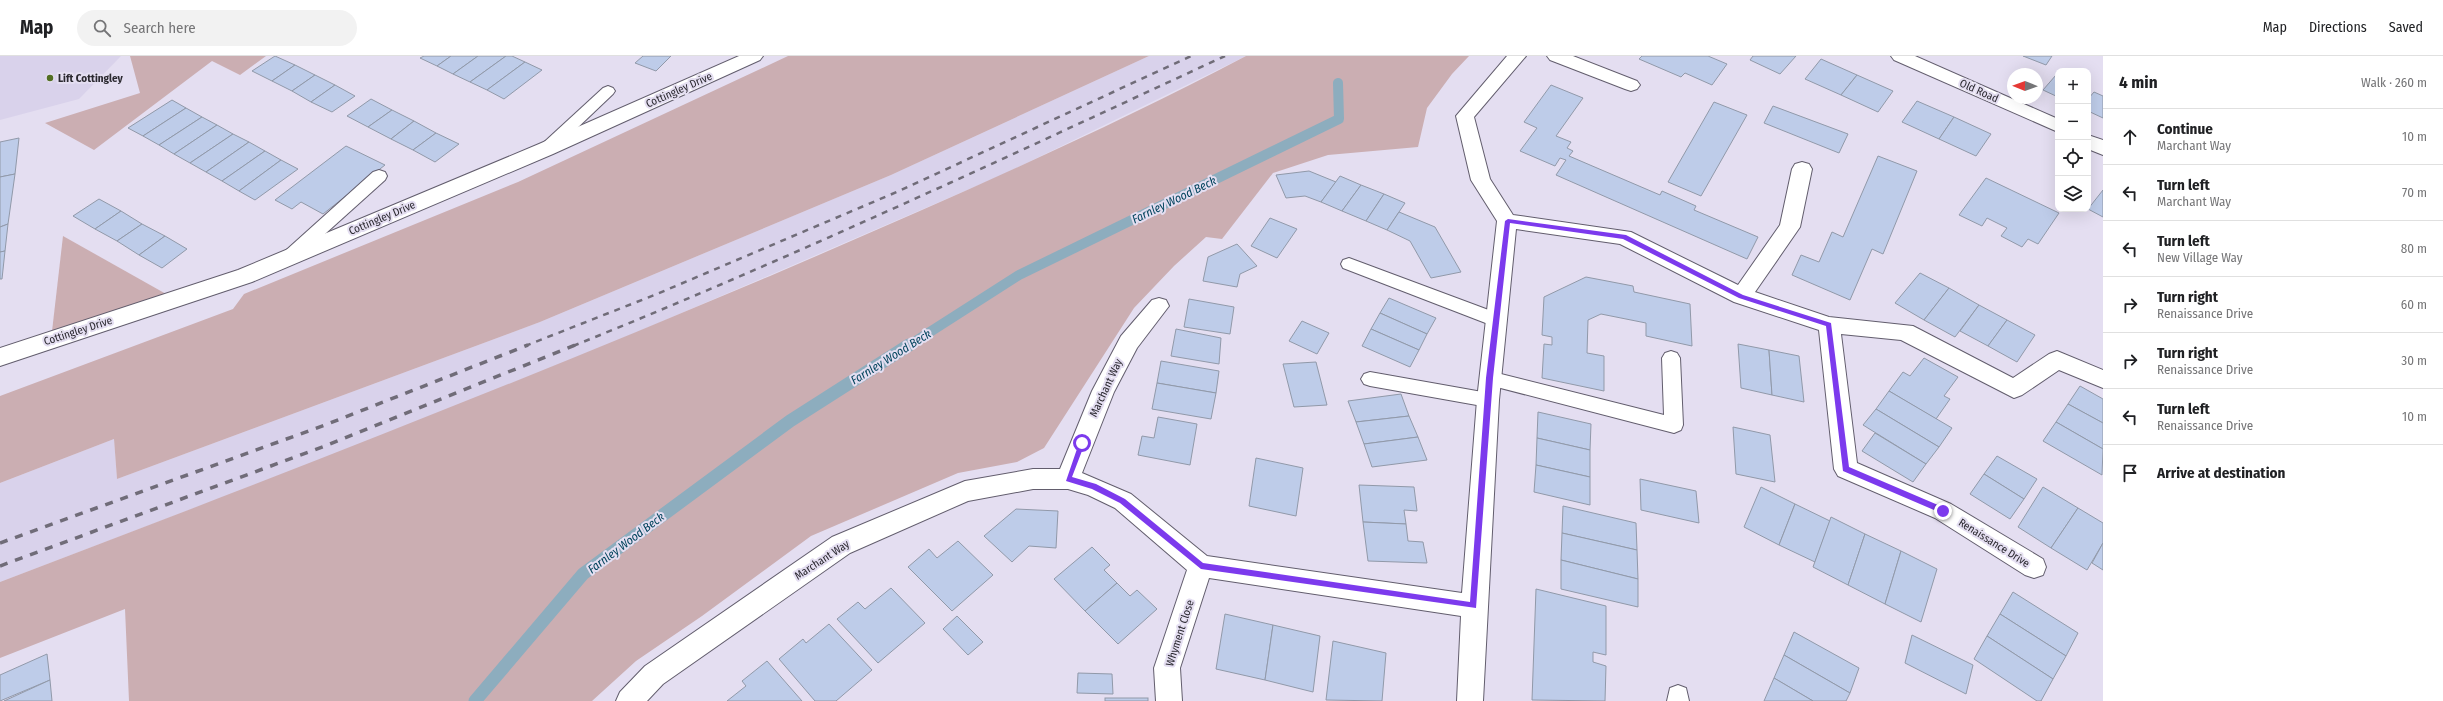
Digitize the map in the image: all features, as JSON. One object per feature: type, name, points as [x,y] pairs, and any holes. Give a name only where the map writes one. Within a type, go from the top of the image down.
[{"type":"street","name":"Cottingley Drive","points":[[0,357],[245,276],[546,149],[754,56]]},
{"type":"street","points":[[1470,701],[1474,606],[1489,389],[1508,221],[1480,180],[1465,116],[1517,56]]},
{"type":"street","points":[[1556,56],[1630,85]]},
{"type":"street","name":"Old Road","points":[[1900,56],[1920,60],[2055,125]]},
{"type":"street","points":[[2091,142],[2103,148]]},
{"type":"street","points":[[1741,296],[1790,227],[1802,169]]},
{"type":"street","points":[[1508,221],[1624,237],[1741,296],[1829,325],[1905,332],[2014,389],[2056,360],[2103,380]]},
{"type":"street","name":"Marchant Way","points":[[1068,479],[1103,391],[1129,342],[1159,306]]},
{"type":"street","name":"Renaissance Drive","points":[[1829,325],[1846,468],[1943,511],[2034,568]]},
{"type":"street","name":"Marchant Way","points":[[629,701],[654,675],[842,545],[965,492],[1033,478],[1068,479],[1094,487],[1123,501],[1201,566]]},
{"type":"street","points":[[1201,566],[1474,606]]},
{"type":"street","name":"Whyment Close","points":[[1169,701],[1167,668],[1201,566]]},
{"type":"lane","points":[[546,149],[608,90]]},
{"type":"lane","points":[[289,257],[379,176]]},
{"type":"lane","points":[[1349,264],[1496,320]]},
{"type":"lane","points":[[1370,379],[1489,389],[1674,425],[1671,358]]},
{"type":"shaded area","name":"Lift Cottingley","points":[[0,56],[121,56],[79,99],[0,120]]},
{"type":"shaded area","points":[[130,56],[266,56],[240,75],[212,61],[94,150],[45,123],[140,93]]},
{"type":"shaded area","points":[[788,56],[1149,56],[891,175],[540,322],[117,479],[114,439],[0,483],[0,396],[233,309],[244,294],[518,182]]},
{"type":"shaded area","points":[[1149,56],[1246,56],[1002,175],[612,343],[331,456],[0,582],[0,483],[114,439],[117,479],[540,322],[891,175]]},
{"type":"shaded area","points":[[1246,56],[1469,56],[1452,74],[1427,108],[1418,147],[1328,155],[1273,173],[1222,239],[1206,237],[1174,266],[1134,308],[1044,448],[1017,462],[958,473],[811,536],[702,616],[636,661],[592,701],[129,701],[125,609],[0,658],[0,582],[390,431],[681,314],[955,196],[1131,114]]},
{"type":"shaded area","points":[[63,236],[175,299],[51,340]]},
{"type":"building","points":[[275,56],[295,65],[272,81],[252,71]]},
{"type":"building","points":[[424,56],[451,56],[437,66],[420,58]]},
{"type":"building","points":[[451,56],[478,56],[453,74],[437,66]]},
{"type":"building","points":[[478,56],[506,56],[470,82],[453,74]]},
{"type":"building","points":[[506,56],[512,56],[525,62],[487,90],[470,82]]},
{"type":"building","points":[[643,56],[671,56],[656,71],[635,63]]},
{"type":"building","points":[[1642,56],[1708,56],[1727,64],[1712,85],[1685,73],[1681,77],[1639,59]]},
{"type":"building","points":[[1753,56],[1796,56],[1780,74],[1750,60]]},
{"type":"building","points":[[2023,56],[2052,56],[2046,65]]},
{"type":"building","points":[[1821,59],[1857,75],[1841,95],[1805,79]]},
{"type":"building","points":[[525,62],[542,70],[504,99],[487,90]]},
{"type":"building","points":[[295,65],[315,75],[292,91],[272,81]]},
{"type":"building","points":[[315,75],[335,85],[311,102],[292,91]]},
{"type":"building","points":[[1857,75],[1893,91],[1878,112],[1841,95]]},
{"type":"building","points":[[2055,76],[2055,96],[2043,90]]},
{"type":"building","points":[[335,85],[355,96],[332,112],[311,102]]},
{"type":"building","points":[[1551,85],[1583,98],[1556,136],[1571,142],[1567,148],[1573,151],[1569,156],[1660,195],[1662,191],[1696,206],[1694,210],[1758,237],[1747,259],[1556,175],[1566,160],[1560,158],[1555,166],[1520,151],[1537,128],[1524,122]]},
{"type":"building","points":[[2094,92],[2103,96],[2103,118],[2091,112],[2091,96]]},
{"type":"building","points":[[371,99],[392,110],[368,127],[347,116]]},
{"type":"building","points":[[172,100],[186,108],[143,136],[128,128]]},
{"type":"building","points":[[1917,101],[1954,117],[1939,139],[1902,122]]},
{"type":"building","points":[[1714,102],[1747,115],[1701,196],[1668,182]]},
{"type":"building","points":[[1773,106],[1848,134],[1839,153],[1764,123]]},
{"type":"building","points":[[186,108],[202,117],[159,145],[143,136]]},
{"type":"building","points":[[392,110],[414,121],[391,139],[368,127]]},
{"type":"building","points":[[202,117],[217,125],[174,154],[159,145]]},
{"type":"building","points":[[1954,117],[1991,134],[1976,156],[1939,139]]},
{"type":"building","points":[[414,121],[436,133],[413,150],[391,139]]},
{"type":"building","points":[[217,125],[233,134],[190,163],[174,154]]},
{"type":"building","points":[[436,133],[459,144],[435,162],[413,150]]},
{"type":"building","points":[[233,134],[249,142],[206,172],[190,163]]},
{"type":"building","points":[[19,138],[15,174],[0,177],[0,142]]},
{"type":"building","points":[[249,142],[265,151],[222,181],[206,172]]},
{"type":"building","points":[[346,146],[385,165],[323,214],[301,202],[292,209],[275,200]]},
{"type":"building","points":[[265,151],[281,160],[239,191],[222,181]]},
{"type":"building","points":[[1878,156],[1917,171],[1883,254],[1872,249],[1850,300],[1792,275],[1801,255],[1819,262],[1832,232],[1843,237]]},
{"type":"building","points":[[281,160],[298,169],[255,200],[239,191]]},
{"type":"building","points":[[1309,171],[1336,182],[1321,202],[1305,196],[1286,198],[1276,175]]},
{"type":"building","points":[[15,174],[8,224],[0,227],[0,177]]},
{"type":"building","points":[[1340,176],[1361,185],[1342,211],[1321,202]]},
{"type":"building","points":[[1986,178],[2059,213],[2038,244],[2028,239],[2022,247],[2001,236],[2007,228],[1987,218],[1982,226],[1959,215]]},
{"type":"building","points":[[1361,185],[1384,194],[1366,221],[1342,211]]},
{"type":"building","points":[[2103,190],[2103,217],[2091,211],[2091,205]]},
{"type":"building","points":[[1384,194],[1405,203],[1387,230],[1366,221]]},
{"type":"building","points":[[99,199],[121,211],[95,229],[73,216]]},
{"type":"building","points":[[121,211],[142,224],[117,241],[95,229]]},
{"type":"building","points":[[1399,212],[1435,227],[1461,272],[1431,278],[1410,241],[1387,230]]},
{"type":"building","points":[[1270,218],[1297,229],[1277,258],[1251,246]]},
{"type":"building","points":[[8,224],[5,251],[0,252],[0,227]]},
{"type":"building","points":[[142,224],[165,236],[139,255],[117,241]]},
{"type":"building","points":[[165,236],[187,249],[162,268],[139,255]]},
{"type":"building","points":[[1237,244],[1257,266],[1240,274],[1237,287],[1203,281],[1208,257]]},
{"type":"building","points":[[5,251],[2,279],[0,279],[0,252]]},
{"type":"building","points":[[1920,273],[1949,288],[1924,320],[1895,303]]},
{"type":"building","points":[[1586,277],[1633,286],[1634,292],[1690,304],[1692,346],[1646,336],[1646,323],[1601,314],[1588,320],[1587,353],[1604,356],[1604,391],[1542,378],[1544,344],[1552,345],[1552,337],[1542,335],[1544,297]]},
{"type":"building","points":[[1949,288],[1979,305],[1955,337],[1924,320]]},
{"type":"building","points":[[1389,298],[1436,318],[1427,334],[1380,313]]},
{"type":"building","points":[[1189,299],[1234,307],[1230,334],[1184,327]]},
{"type":"building","points":[[1979,305],[2007,320],[1988,346],[1960,331]]},
{"type":"building","points":[[1380,313],[1427,334],[1419,350],[1371,329]]},
{"type":"building","points":[[2007,320],[2035,335],[2017,362],[1988,346]]},
{"type":"building","points":[[1302,321],[1329,333],[1317,354],[1289,341]]},
{"type":"building","points":[[1176,329],[1221,338],[1219,364],[1171,356]]},
{"type":"building","points":[[1371,329],[1419,350],[1410,367],[1362,346]]},
{"type":"building","points":[[1738,344],[1769,350],[1772,395],[1741,388]]},
{"type":"building","points":[[1769,350],[1799,356],[1804,402],[1772,395]]},
{"type":"building","points":[[1924,358],[1958,377],[1944,396],[1950,399],[1936,419],[1889,391],[1903,372],[1910,376]]},
{"type":"building","points":[[1161,361],[1219,371],[1216,393],[1157,383]]},
{"type":"building","points":[[1316,362],[1327,405],[1294,407],[1283,364]]},
{"type":"building","points":[[1157,383],[1216,393],[1211,419],[1152,409]]},
{"type":"building","points":[[2080,386],[2103,399],[2103,423],[2068,404]]},
{"type":"building","points":[[1889,391],[1952,428],[1939,447],[1876,409]]},
{"type":"building","points":[[1401,394],[1409,416],[1356,422],[1348,401]]},
{"type":"building","points":[[2068,404],[2103,423],[2103,449],[2056,422]]},
{"type":"building","points":[[1876,409],[1939,447],[1926,464],[1863,425]]},
{"type":"building","points":[[1538,412],[1591,424],[1590,450],[1537,438]]},
{"type":"building","points":[[1409,416],[1418,437],[1364,444],[1356,422]]},
{"type":"building","points":[[1158,417],[1197,424],[1190,465],[1138,455],[1142,436],[1154,438]]},
{"type":"building","points":[[2056,422],[2103,449],[2102,475],[2043,441]]},
{"type":"building","points":[[1733,427],[1770,435],[1775,482],[1736,474]]},
{"type":"building","points":[[1875,433],[1926,464],[1913,482],[1862,451]]},
{"type":"building","points":[[1418,437],[1427,460],[1372,467],[1364,444]]},
{"type":"building","points":[[1537,438],[1590,450],[1590,477],[1536,465]]},
{"type":"building","points":[[1997,456],[2037,479],[2024,499],[1984,474]]},
{"type":"building","points":[[1256,458],[1303,468],[1296,516],[1249,506]]},
{"type":"building","points":[[1536,465],[1590,477],[1590,505],[1534,492]]},
{"type":"building","points":[[1984,474],[2024,499],[2010,519],[1970,494]]},
{"type":"building","points":[[1640,479],[1696,491],[1699,523],[1641,510]]},
{"type":"building","points":[[1359,485],[1414,487],[1417,511],[1404,510],[1406,524],[1363,522]]},
{"type":"building","points":[[1761,487],[1795,504],[1779,545],[1744,527]]},
{"type":"building","points":[[2043,487],[2078,508],[2051,548],[2018,527]]},
{"type":"building","points":[[1795,504],[1830,521],[1815,562],[1779,545]]},
{"type":"building","points":[[1563,506],[1636,523],[1637,550],[1562,533]]},
{"type":"building","points":[[2078,508],[2103,523],[2103,543],[2087,570],[2051,548]]},
{"type":"building","points":[[1016,509],[1058,511],[1056,548],[1029,546],[1012,562],[984,536]]},
{"type":"building","points":[[1831,517],[1865,534],[1848,585],[1813,567]]},
{"type":"building","points":[[1363,522],[1406,524],[1408,541],[1423,542],[1427,563],[1368,561]]},
{"type":"building","points":[[1562,533],[1637,550],[1638,579],[1561,560]]},
{"type":"building","points":[[1865,534],[1901,551],[1885,604],[1848,585]]},
{"type":"building","points":[[958,541],[993,575],[952,611],[908,567],[929,549],[937,558]]},
{"type":"building","points":[[2103,543],[2103,570],[2092,563]]},
{"type":"building","points":[[1092,547],[1110,565],[1104,570],[1117,583],[1085,611],[1054,579]]},
{"type":"building","points":[[1901,551],[1937,569],[1921,622],[1885,604]]},
{"type":"building","points":[[1561,560],[1638,579],[1638,607],[1561,589]]},
{"type":"building","points":[[1117,583],[1130,596],[1137,590],[1157,609],[1118,644],[1085,611]]},
{"type":"building","points":[[891,588],[925,623],[878,663],[837,619],[858,602],[865,609]]},
{"type":"building","points":[[1536,589],[1606,606],[1606,655],[1593,652],[1593,662],[1606,666],[1605,701],[1532,700]]},
{"type":"building","points":[[2013,592],[2078,633],[2066,656],[2000,614]]},
{"type":"building","points":[[1225,614],[1273,625],[1265,680],[1216,669]]},
{"type":"building","points":[[2000,614],[2066,656],[2053,679],[1987,636]]},
{"type":"building","points":[[957,616],[983,642],[968,655],[943,629]]},
{"type":"building","points":[[829,624],[872,670],[836,701],[815,701],[779,659],[803,639],[806,643]]},
{"type":"building","points":[[1273,625],[1320,636],[1313,692],[1265,680]]},
{"type":"building","points":[[1794,632],[1859,668],[1850,693],[1784,655]]},
{"type":"building","points":[[1912,635],[1973,665],[1966,694],[1905,663]]},
{"type":"building","points":[[1987,636],[2053,679],[2041,701],[2037,701],[1974,659]]},
{"type":"building","points":[[1333,641],[1386,653],[1382,701],[1326,700]]},
{"type":"building","points":[[47,654],[50,680],[0,701],[0,675]]},
{"type":"building","points":[[1784,655],[1850,693],[1846,701],[1813,701],[1774,678]]},
{"type":"building","points":[[767,661],[802,701],[727,701],[746,686],[742,681]]},
{"type":"building","points":[[1078,673],[1112,674],[1113,694],[1077,693]]},
{"type":"building","points":[[1774,678],[1813,701],[1764,701]]},
{"type":"building","points":[[50,680],[52,701],[4,701]]},
{"type":"building","points":[[1105,698],[1148,698],[1148,701],[1105,701]]},
{"type":"waterway","name":"Farnley Wood Beck","points":[[908,346],[1019,275],[1339,119],[1338,83]]},
{"type":"waterway","name":"Farnley Wood Beck","points":[[475,701],[583,574],[790,421],[909,345]]},
{"type":"railway","points":[[525,346],[657,294],[899,191],[1191,56]]},
{"type":"railway","points":[[573,346],[656,312],[819,241],[1225,56]]},
{"type":"railway","points":[[0,543],[325,425],[528,345]]},
{"type":"railway","points":[[0,566],[325,446],[575,345]]},
{"type":"place","name":"Lift Cottingley","points":[[50,78]]},
{"type":"route","points":[[1082,443],[1068,479],[1094,487],[1123,501],[1201,566],[1474,606],[1490,378],[1508,221],[1624,237],[1741,296],[1829,325],[1846,468],[1943,511]]}]
